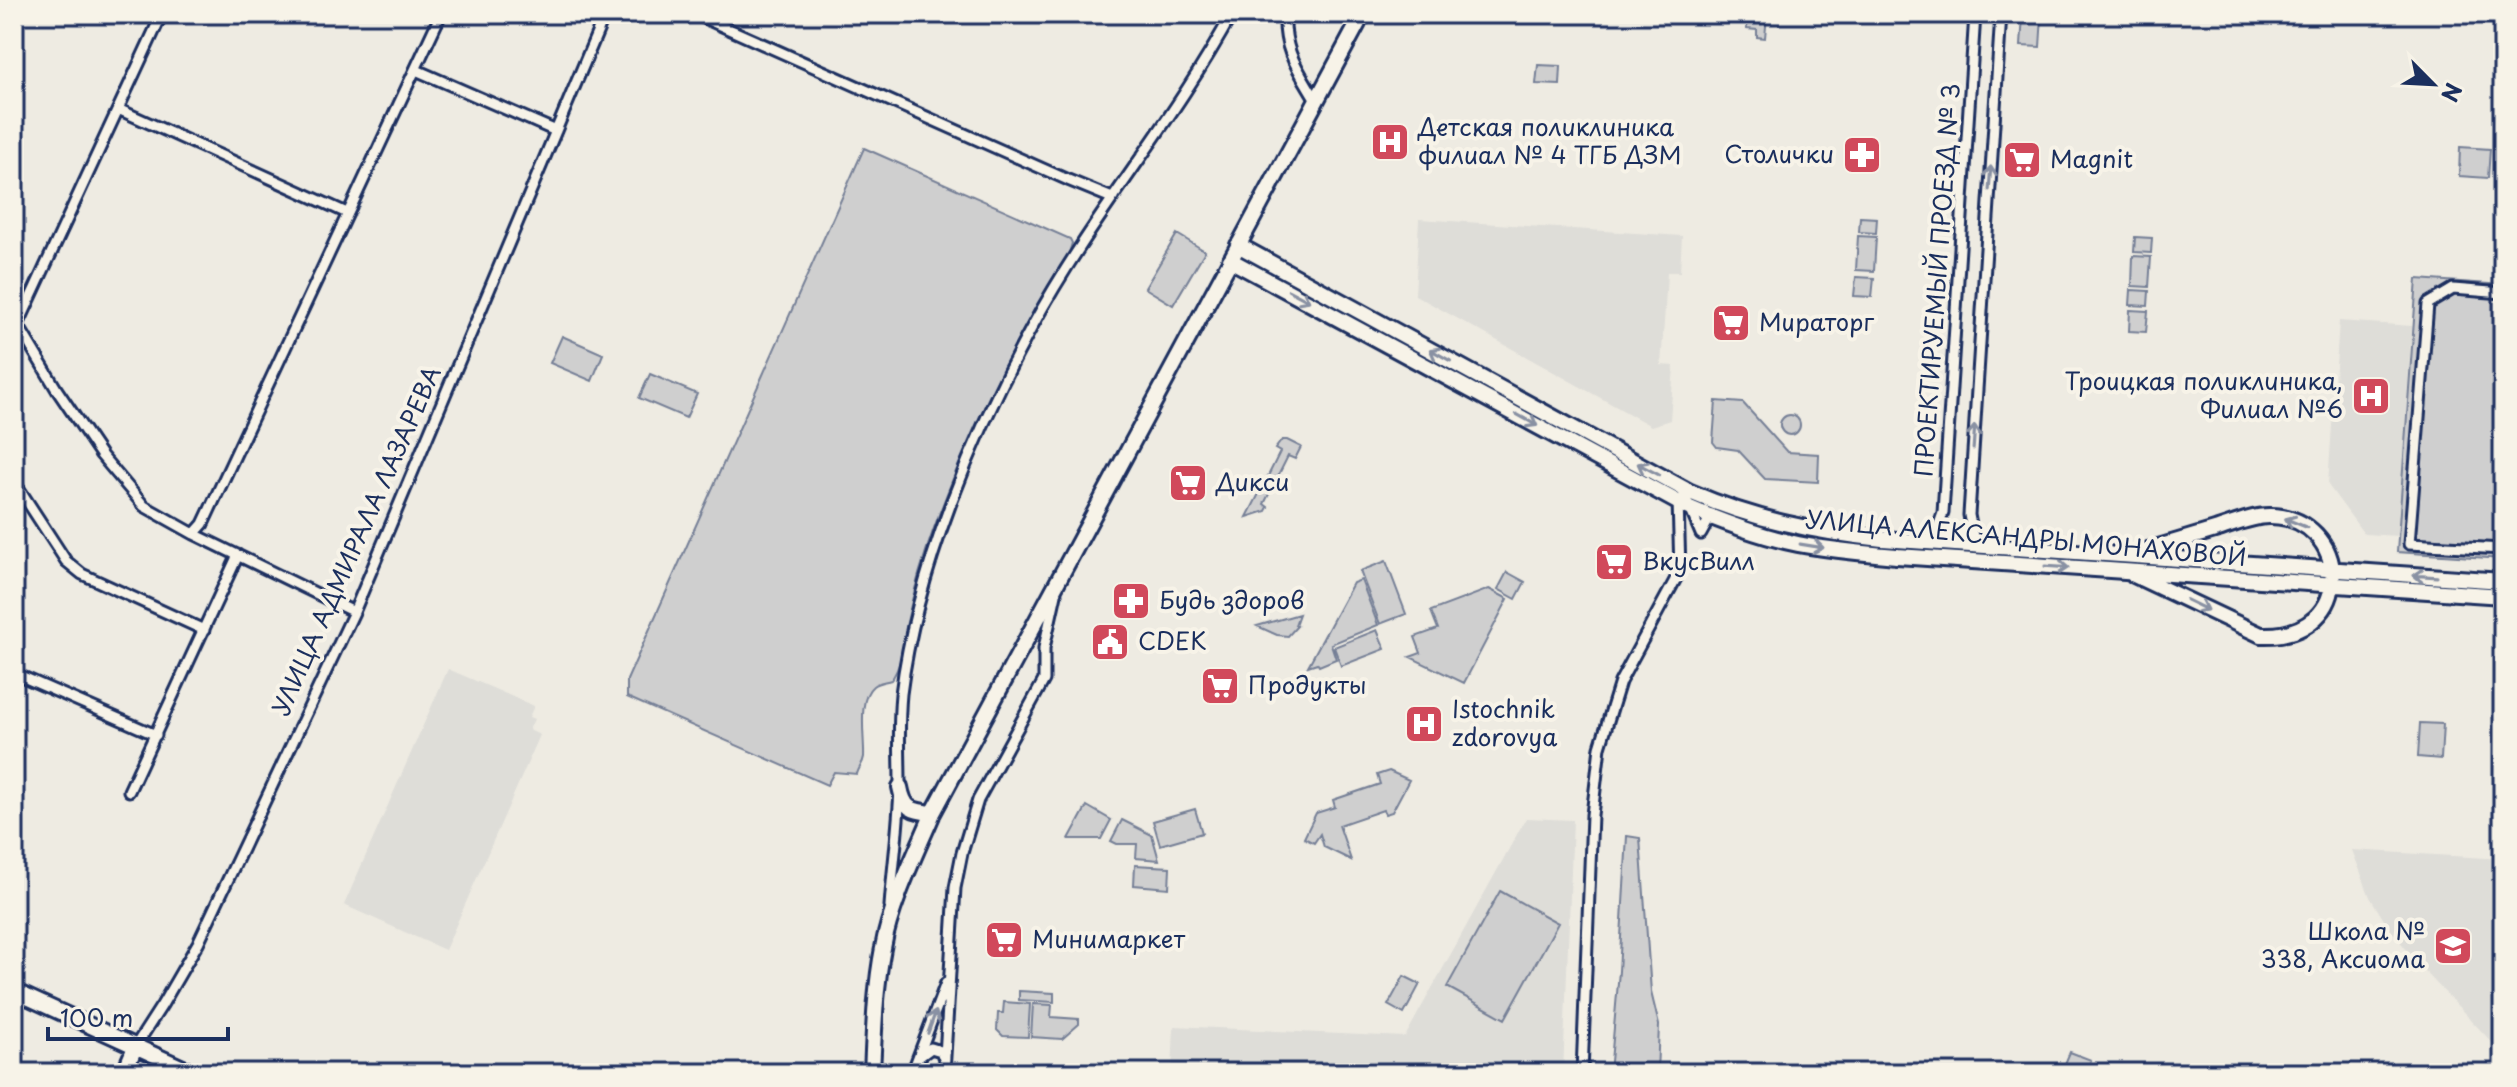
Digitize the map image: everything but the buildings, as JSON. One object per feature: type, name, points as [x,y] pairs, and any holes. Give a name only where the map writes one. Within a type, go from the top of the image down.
[{"type":"main road","points":[[872,1073],[875,1010],[883,946],[933,813],[1363,14]]},
{"type":"main road","name":"УЛИЦА АЛЕКСАНДРЫ МОНАХОВОЙ","points":[[1238,245],[1766,536],[1840,550],[2332,577],[2503,581]]},
{"type":"main road","name":"УЛИЦА АЛЕКСАНДРЫ МОНАХОВОЙ","points":[[1230,260],[1673,500],[1824,532],[1989,547],[2127,564]]},
{"type":"main road","points":[[2268,516],[2287,519],[2309,529],[2330,557],[2332,577],[2328,599],[2310,623],[2280,636],[2261,635],[2127,564],[2268,516]]},
{"type":"main road","name":"УЛИЦА АЛЕКСАНДРЫ МОНАХОВОЙ","points":[[2332,577],[2503,596]]},
{"type":"main road","points":[[900,787],[902,801],[907,806],[916,811],[933,813]]},
{"type":"main road","points":[[14,991],[194,1073]]},
{"type":"main road","name":"УЛИЦА АДМИРАЛА ЛАЗАРЕВА","points":[[124,1073],[135,1047]]},
{"type":"street","points":[[162,14],[16,324],[101,455],[144,506],[194,534],[354,612]]},
{"type":"street","points":[[194,534],[203,524],[441,14]]},
{"type":"street","name":"УЛИЦА АДМИРАЛА ЛАЗАРЕВА","points":[[135,1047],[198,943],[354,612],[605,14]]},
{"type":"street","points":[[695,14],[1112,198]]},
{"type":"street","points":[[888,929],[900,787],[902,692],[929,570],[965,467],[1033,324],[1112,198],[1165,125],[1232,14]]},
{"type":"street","points":[[1285,14],[1284,31],[1289,53],[1316,100]]},
{"type":"street","name":"ПРОЕКТИРУЕМЫЙ ПРОЕЗД № 3","points":[[1927,543],[1935,536],[1943,513],[1975,14]]},
{"type":"street","name":"ПРОЕКТИРУЕМЫЙ ПРОЕЗД № 3","points":[[1989,547],[1973,536],[1969,515],[2001,14]]},
{"type":"street","points":[[416,70],[556,131]]},
{"type":"street","points":[[118,109],[347,213]]},
{"type":"street","points":[[2503,293],[2453,289],[2428,304],[2409,544],[2503,549]]},
{"type":"street","points":[[1582,1073],[1592,815],[1600,747],[1620,682],[1680,571],[1678,478],[1701,534],[1714,510]]},
{"type":"street","points":[[14,481],[66,561],[82,574],[204,630]]},
{"type":"street","points":[[129,791],[238,555]]},
{"type":"street","points":[[944,1073],[955,888],[968,828],[978,800],[1044,680],[1042,669],[1046,631],[1066,564]]},
{"type":"street","points":[[14,673],[156,735]]},
{"type":"street","points":[[912,1073],[950,971]]},
{"type":"street","points":[[920,1056],[931,1048],[941,1051],[944,1060]]},
{"type":"shaded area","points":[[1747,14],[1767,14],[1765,38],[1757,37],[1757,30],[1747,29]]},
{"type":"shaded area","points":[[2023,15],[2042,16],[2040,47],[2021,46]]},
{"type":"shaded area","points":[[1538,65],[1561,66],[1560,85],[1536,84]]},
{"type":"shaded area","points":[[2460,147],[2490,149],[2488,178],[2459,176]]},
{"type":"shaded area","points":[[864,148],[1070,239],[1072,243],[994,386],[948,492],[919,574],[898,667],[891,680],[873,686],[865,700],[862,764],[857,774],[834,772],[827,785],[627,697],[627,680]]},
{"type":"shaded area","points":[[1860,217],[1877,218],[1876,233],[1859,232]]},
{"type":"shaded area","points":[[1419,219],[1682,236],[1680,272],[1667,272],[1661,365],[1674,366],[1670,420],[1651,426],[1415,295]]},
{"type":"shaded area","points":[[1177,234],[1205,251],[1173,305],[1145,288]]},
{"type":"shaded area","points":[[1858,236],[1876,237],[1874,271],[1856,270]]},
{"type":"shaded area","points":[[2135,237],[2152,238],[2151,253],[2134,252]]},
{"type":"shaded area","points":[[2133,256],[2151,257],[2149,287],[2132,286]]},
{"type":"shaded area","points":[[1856,277],[1874,278],[1872,297],[1854,296]]},
{"type":"shaded area","points":[[2417,279],[2503,285],[2503,559],[2397,552]]},
{"type":"shaded area","points":[[2131,290],[2149,291],[2148,306],[2130,305]]},
{"type":"shaded area","points":[[2130,310],[2148,311],[2146,332],[2129,331]]},
{"type":"shaded area","name":"Троицкая поликлиника, Филиал №6","points":[[2339,321],[2412,326],[2398,536],[2364,534],[2328,485]]},
{"type":"shaded area","points":[[562,336],[603,354],[592,381],[550,363]]},
{"type":"shaded area","points":[[650,374],[697,394],[686,418],[639,398]]},
{"type":"shaded area","points":[[1716,401],[1743,403],[1787,452],[1819,454],[1818,482],[1765,479],[1738,450],[1717,447],[1713,442]]},
{"type":"shaded area","points":[[1786,415],[1794,415],[1800,425],[1794,435],[1786,435],[1780,429],[1780,421]]},
{"type":"shaded area","points":[[1282,440],[1301,447],[1295,459],[1288,456],[1274,484],[1266,480],[1280,452],[1275,449]]},
{"type":"shaded area","points":[[1264,484],[1272,488],[1264,504],[1268,507],[1266,511],[1247,517]]},
{"type":"shaded area","points":[[1386,561],[1406,614],[1380,624],[1360,571]]},
{"type":"shaded area","points":[[1507,572],[1525,582],[1516,599],[1498,589]]},
{"type":"shaded area","points":[[1361,580],[1378,625],[1331,644],[1336,659],[1319,666],[1317,663],[1308,666],[1353,583]]},
{"type":"shaded area","points":[[1489,589],[1508,599],[1464,683],[1410,657],[1421,653],[1415,637],[1438,629],[1431,611]]},
{"type":"shaded area","points":[[1299,614],[1297,626],[1288,636],[1277,635],[1257,626]]},
{"type":"shaded area","points":[[1377,630],[1385,649],[1341,666],[1334,647]]},
{"type":"shaded area","points":[[448,669],[534,706],[529,717],[534,719],[529,730],[540,735],[445,950],[344,905]]},
{"type":"shaded area","points":[[2420,723],[2443,724],[2441,759],[2418,757]]},
{"type":"shaded area","points":[[1389,771],[1409,780],[1392,812],[1385,814],[1383,810],[1339,825],[1351,860],[1324,847],[1320,834],[1314,843],[1304,838],[1316,813],[1335,807],[1333,800],[1380,784],[1377,775]]},
{"type":"shaded area","points":[[1087,806],[1111,820],[1101,839],[1069,839]]},
{"type":"shaded area","points":[[1195,809],[1202,833],[1160,845],[1153,821]]},
{"type":"shaded area","points":[[1526,818],[1573,820],[1563,1073],[1172,1073],[1174,1026],[1405,1037]]},
{"type":"shaded area","points":[[1122,820],[1152,835],[1159,860],[1136,858],[1137,844],[1111,841]]},
{"type":"shaded area","points":[[1627,836],[1640,838],[1651,992],[1659,1025],[1657,1073],[1610,1073]]},
{"type":"shaded area","name":"Школа № 338, Аксиома","points":[[2352,850],[2503,859],[2503,1054],[2418,964],[2387,925],[2370,897]]},
{"type":"shaded area","points":[[1135,865],[1170,867],[1169,888],[1134,885]]},
{"type":"shaded area","points":[[1500,891],[1558,923],[1505,1019],[1447,987]]},
{"type":"shaded area","points":[[1404,976],[1420,984],[1404,1014],[1388,1005]]},
{"type":"shaded area","points":[[1019,991],[1054,993],[1054,1002],[1019,1000]]},
{"type":"shaded area","points":[[1004,1002],[1030,1004],[1028,1037],[1003,1036],[997,1030],[998,1013],[1003,1013]]},
{"type":"shaded area","points":[[1033,1004],[1052,1005],[1051,1017],[1079,1019],[1079,1024],[1062,1039],[1031,1037]]},
{"type":"shaded area","points":[[2070,1052],[2091,1060],[2086,1073],[2061,1073]]},
{"type":"place","name":"Детская поликлиника филиал № 4 ТГБ ДЗМ","points":[[1390,142]]},
{"type":"place","name":"Столички","points":[[1862,155]]},
{"type":"place","name":"Magnit","points":[[2022,160]]},
{"type":"place","name":"Мираторг","points":[[1731,323]]},
{"type":"place","name":"Троицкая поликлиника, Филиал №6","points":[[2371,396]]},
{"type":"place","name":"Дикси","points":[[1188,483]]},
{"type":"place","name":"ВкусВилл","points":[[1614,562]]},
{"type":"place","name":"Будь здоров","points":[[1131,601]]},
{"type":"place","name":"CDEK","points":[[1110,642]]},
{"type":"place","name":"Продукты","points":[[1220,686]]},
{"type":"place","name":"Istochnik zdorovya","points":[[1424,724]]},
{"type":"place","name":"Минимаркет","points":[[1004,940]]},
{"type":"place","name":"Школа № 338, Аксиома","points":[[2453,946]]}]
